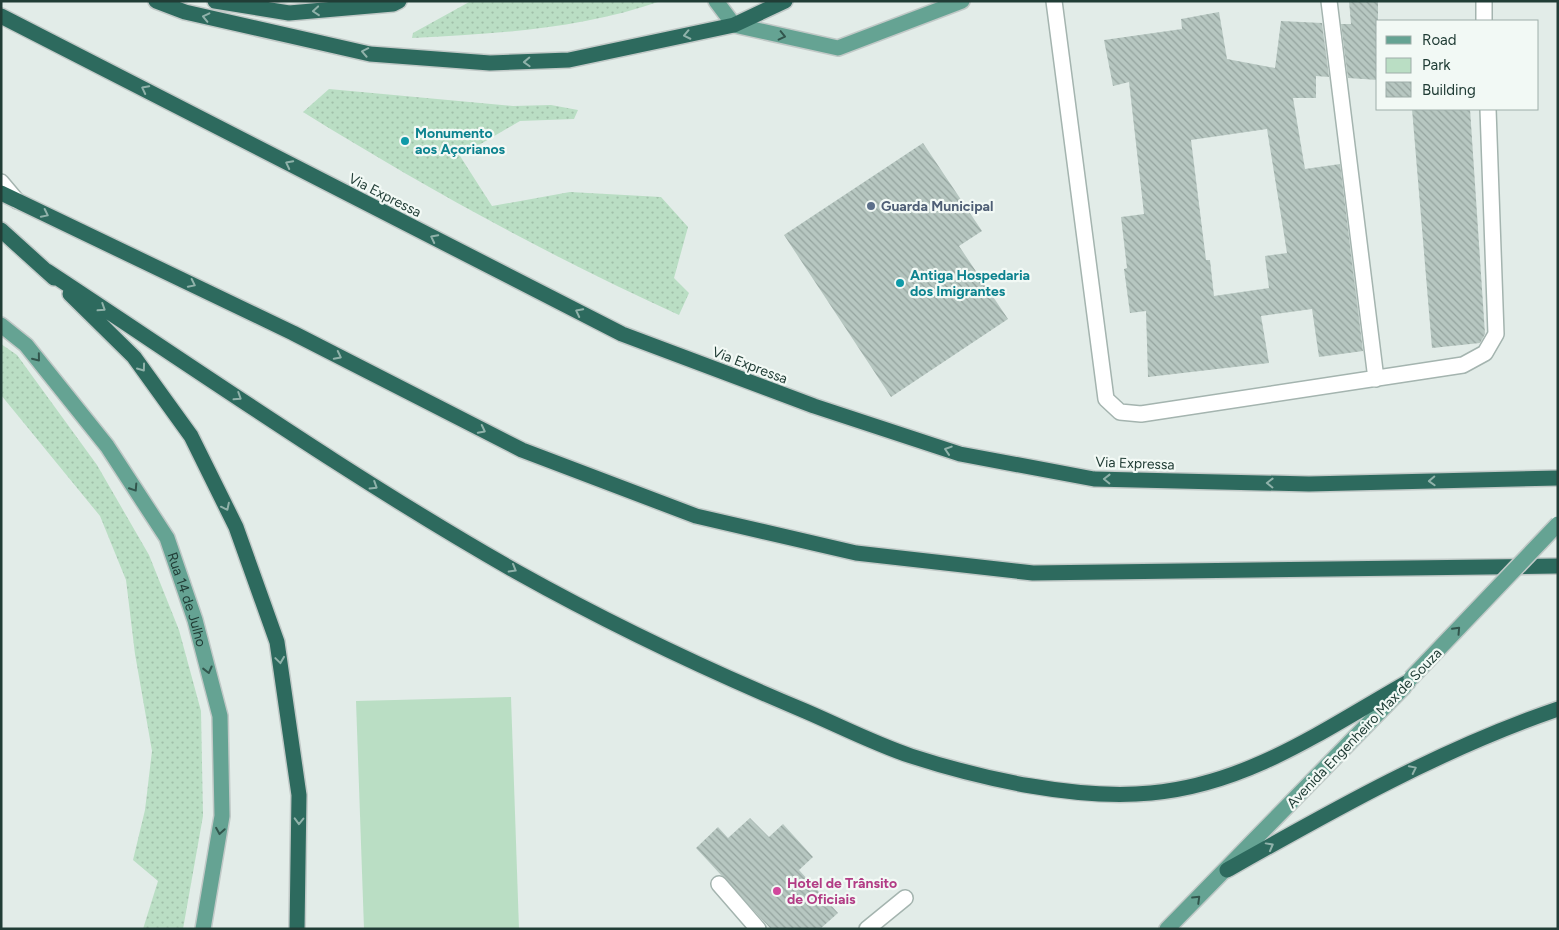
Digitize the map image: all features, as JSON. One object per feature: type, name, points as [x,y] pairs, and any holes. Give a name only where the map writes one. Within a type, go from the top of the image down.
[{"type":"highway","points":[[156,1],[184,12],[370,54],[490,63],[569,60],[734,25],[785,1]]},
{"type":"highway","points":[[215,1],[289,13],[393,4],[399,1]]},
{"type":"highway","name":"Via Expressa","points":[[1,16],[622,334],[814,406],[960,454],[1094,479],[1309,484],[1558,478]]},
{"type":"highway","points":[[1,193],[293,333],[522,450],[696,516],[856,553],[1033,573],[1558,566]]},
{"type":"highway","points":[[1,230],[47,271],[134,357],[191,436],[236,526],[277,642],[299,796],[297,929]]},
{"type":"highway","points":[[47,271],[375,486],[516,571],[621,627],[719,675],[917,758],[986,778],[1084,792],[1149,793],[1207,785],[1267,762],[1410,680]]},
{"type":"highway","points":[[1481,479],[1558,473]]},
{"type":"highway","points":[[1228,870],[1339,807],[1413,769],[1481,737],[1558,709]]},
{"type":"main road","points":[[716,1],[734,25],[838,48],[962,1]]},
{"type":"main road","name":"Rua 14 de Julho","points":[[1,326],[26,345],[107,446],[166,538],[195,620],[220,716],[222,816],[204,929]]},
{"type":"main road","name":"Avenida Engenheiro Max de Souza","points":[[1167,929],[1228,870],[1558,524]]},
{"type":"lane","points":[[1054,1],[1106,399],[1120,412],[1141,414],[1464,365],[1484,354],[1496,334],[1488,110]]},
{"type":"lane","points":[[1330,1],[1376,379]]},
{"type":"lane","points":[[1484,1],[1484,20]]},
{"type":"lane","points":[[1,182],[17,201]]},
{"type":"lane","points":[[719,884],[758,929]]},
{"type":"lane","points":[[867,929],[905,898]]},
{"type":"green space","points":[[471,1],[661,1],[600,18],[569,24],[507,32],[412,38],[413,33]]},
{"type":"green space","points":[[329,89],[513,106],[551,105],[578,110],[574,119],[520,121],[460,156],[492,206],[570,192],[661,197],[688,227],[674,278],[689,293],[679,315],[582,269],[488,220],[303,112]]},
{"type":"green space","points":[[1,344],[17,355],[97,465],[149,555],[179,630],[201,711],[203,816],[183,929],[143,929],[158,881],[133,860],[145,810],[152,751],[135,654],[126,580],[100,516],[1,395]]},
{"type":"green space","points":[[511,697],[519,929],[364,929],[356,701]]},
{"type":"building","points":[[1349,1],[1378,1],[1378,20],[1376,20],[1376,80],[1348,78],[1341,24],[1351,24]]},
{"type":"building","points":[[1219,12],[1227,59],[1275,68],[1281,21],[1322,23],[1329,77],[1316,76],[1316,98],[1293,98],[1305,169],[1340,164],[1363,351],[1319,357],[1312,309],[1261,316],[1269,363],[1148,377],[1146,311],[1130,313],[1124,269],[1127,268],[1121,217],[1144,214],[1129,82],[1113,86],[1104,40],[1182,29],[1181,19]],"holes":[[[1267,129],[1287,253],[1265,256],[1269,288],[1214,296],[1210,260],[1206,260],[1191,140]]]},
{"type":"building","points":[[1412,110],[1470,110],[1485,334],[1480,343],[1432,348]]},
{"type":"building","name":"Antiga Hospedaria dos Imigrantes","points":[[923,143],[982,231],[959,246],[1008,319],[891,397],[784,235]]},
{"type":"building","name":"Hotel de Trânsito de Oficiais","points":[[750,818],[769,837],[783,824],[813,857],[799,870],[838,913],[820,929],[771,929],[696,848],[718,827],[728,838]]},
{"type":"place","name":"Monumento aos Açorianos","points":[[405,141]]},
{"type":"place","name":"Guarda Municipal","points":[[871,206]]},
{"type":"place","name":"Antiga Hospedaria dos Imigrantes","points":[[900,283]]},
{"type":"place","name":"Hotel de Trânsito de Oficiais","points":[[777,891]]}]
